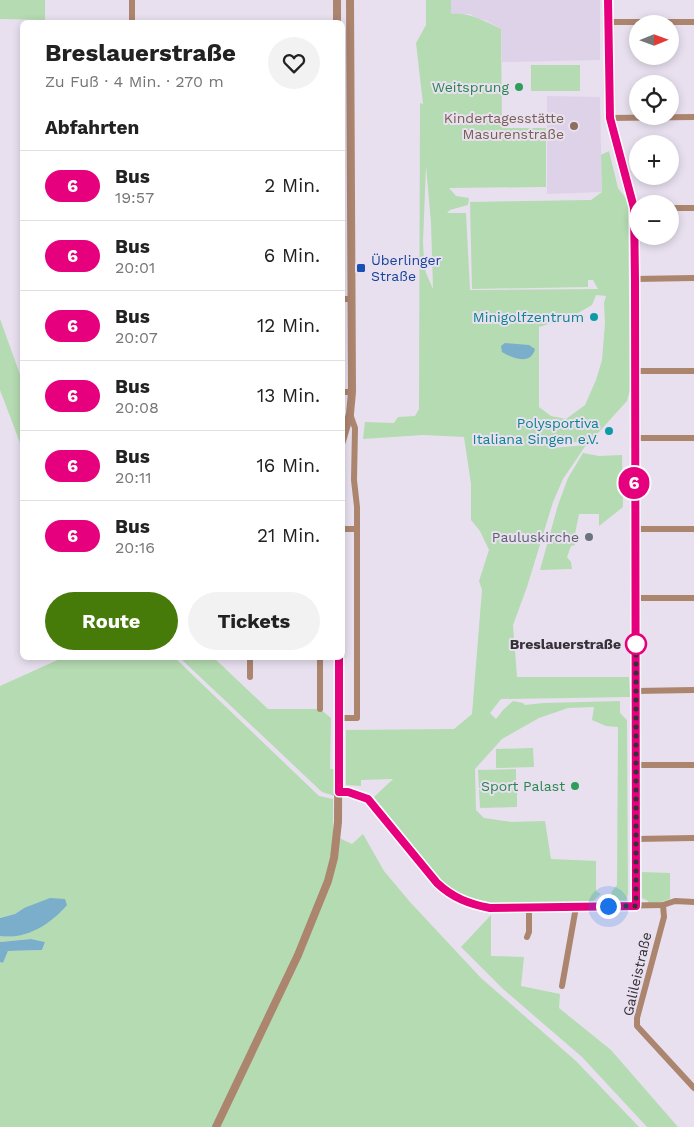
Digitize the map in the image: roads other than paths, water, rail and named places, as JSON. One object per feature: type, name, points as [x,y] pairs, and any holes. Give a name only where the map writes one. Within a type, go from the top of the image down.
[{"type":"street","points":[[132,0],[132,20]]},
{"type":"street","points":[[337,0],[337,20]]},
{"type":"street","points":[[345,431],[350,414],[352,392],[351,232],[346,141],[346,73],[350,0]]},
{"type":"street","points":[[608,0],[610,118],[632,195]]},
{"type":"street","points":[[608,22],[694,22]]},
{"type":"street","points":[[610,118],[694,117]]},
{"type":"street","points":[[679,208],[694,208]]},
{"type":"street","points":[[345,232],[351,232]]},
{"type":"street","points":[[635,245],[634,529],[636,906]]},
{"type":"street","points":[[635,279],[694,278]]},
{"type":"street","points":[[345,299],[352,299]]},
{"type":"street","points":[[635,371],[694,371]]},
{"type":"street","points":[[345,392],[352,392]]},
{"type":"street","points":[[339,718],[356,718],[357,507],[354,480],[355,428],[350,414]]},
{"type":"street","points":[[634,438],[694,438]]},
{"type":"street","points":[[345,528],[357,529]]},
{"type":"street","points":[[634,529],[694,529]]},
{"type":"street","points":[[635,598],[694,598]]},
{"type":"street","points":[[250,660],[250,677]]},
{"type":"street","points":[[320,660],[320,709]]},
{"type":"street","points":[[216,1127],[298,955],[323,895],[334,858],[338,837],[339,660]]},
{"type":"street","points":[[636,690],[694,690]]},
{"type":"street","points":[[636,765],[694,765]]},
{"type":"street","points":[[339,792],[348,792],[368,799],[437,883],[448,893],[460,900],[481,907],[636,906],[694,902]]},
{"type":"street","points":[[636,839],[694,838]]},
{"type":"street","name":"Galileistraße","points":[[663,905],[664,917],[637,1018],[637,1026],[694,1088]]},
{"type":"street","points":[[562,986],[576,907]]},
{"type":"street","points":[[528,937],[530,932],[529,908]]},
{"type":"water","points":[[505,343],[529,345],[535,349],[533,354],[526,359],[511,357],[502,352],[501,346]]},
{"type":"water","points":[[50,898],[65,899],[67,905],[46,924],[37,929],[19,936],[0,936],[0,918],[15,914],[24,908]]},
{"type":"water","points":[[31,939],[45,942],[42,950],[8,951],[3,963],[0,962],[0,942]]},
{"type":"place","name":"Weitsprung","points":[[519,87]]},
{"type":"place","name":"Kindertagesstätte Masurenstraße","points":[[574,126]]},
{"type":"place","name":"Überlinger Straße","points":[[361,268]]},
{"type":"place","name":"Minigolfzentrum","points":[[594,317]]},
{"type":"place","name":"Polysportiva Italiana Singen e.V.","points":[[609,431]]},
{"type":"place","name":"Pauluskirche","points":[[589,537]]},
{"type":"place","name":"Breslauerstraße","points":[[636,644]]},
{"type":"place","name":"Sport Palast","points":[[575,786]]}]
